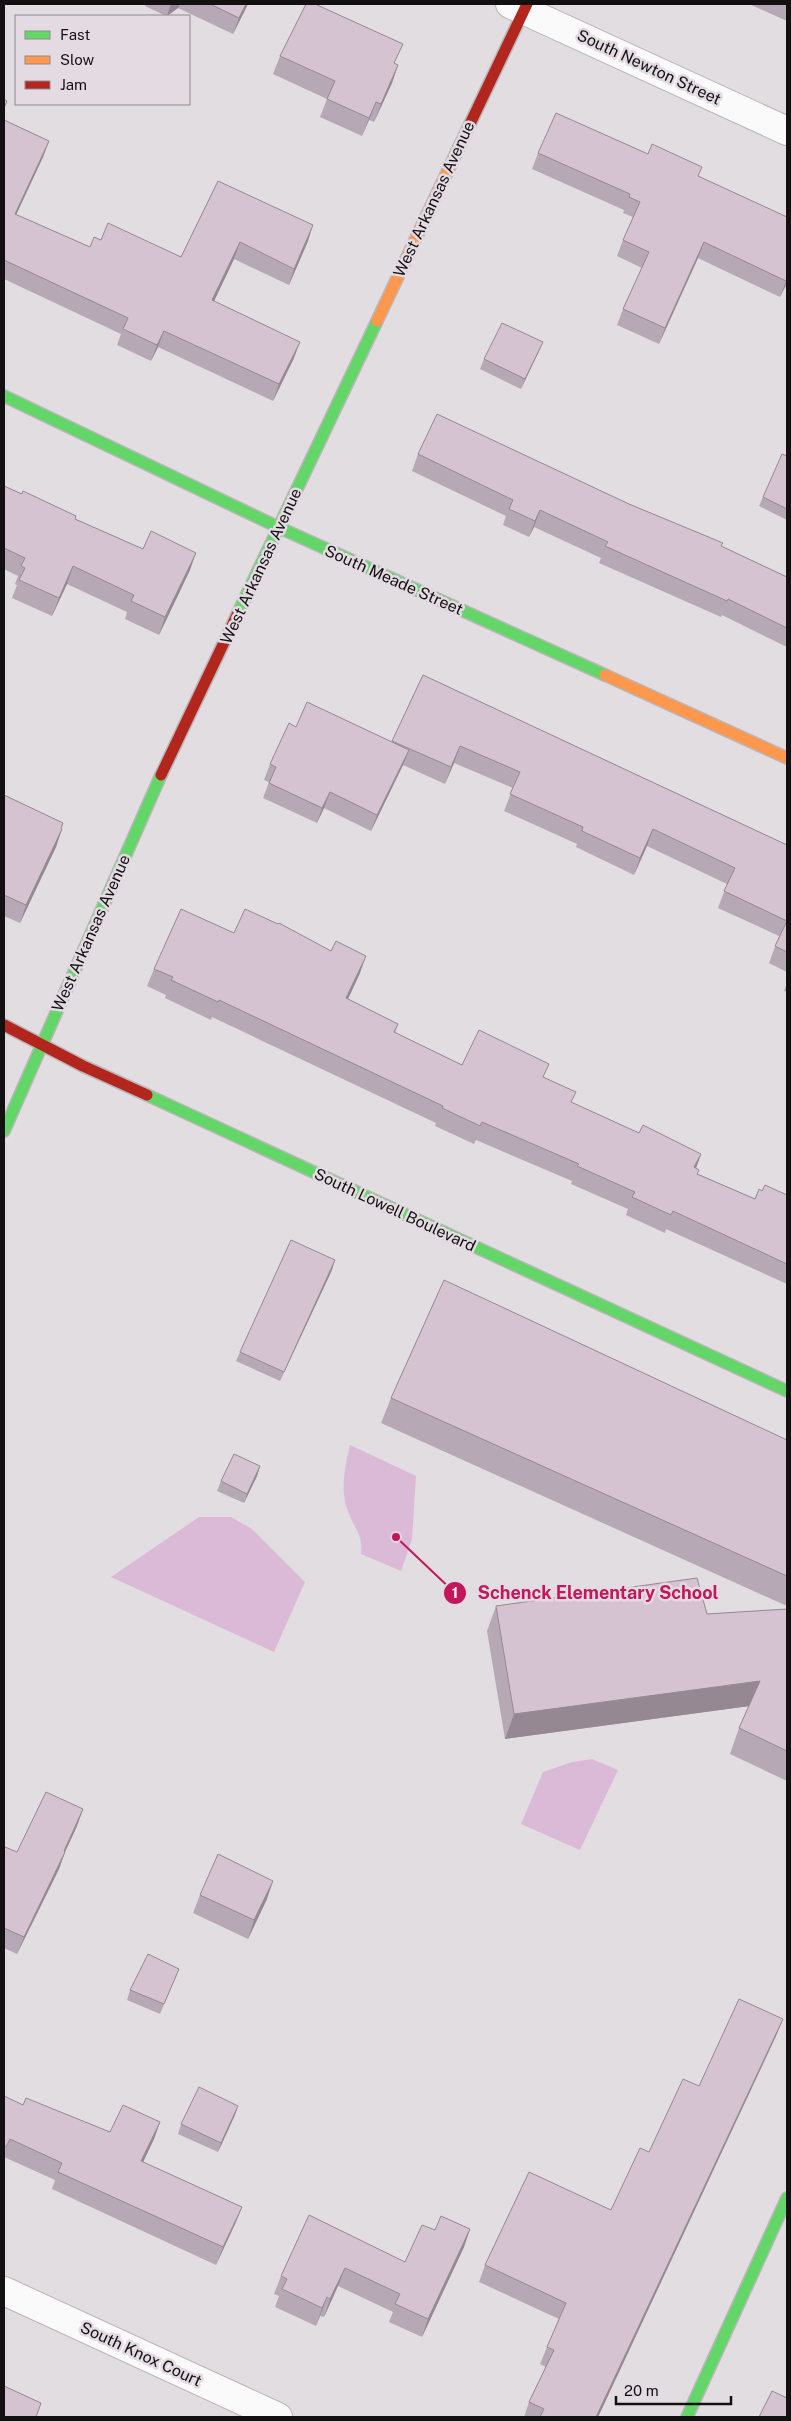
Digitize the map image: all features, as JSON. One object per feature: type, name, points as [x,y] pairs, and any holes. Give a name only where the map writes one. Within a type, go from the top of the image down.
[{"type":"street","name":"South Newton Street","points":[[520,6],[787,130]]},
{"type":"street","name":"West Arkansas Avenue","points":[[4,1131],[158,782],[280,528],[520,6]]},
{"type":"street","name":"South Meade Street","points":[[4,396],[280,528],[787,758]]},
{"type":"street","name":"South Lowell Boulevard","points":[[4,1025],[83,1066],[787,1390]]},
{"type":"street","points":[[687,2417],[787,2198]]},
{"type":"street","name":"South Knox Court","points":[[4,2291],[278,2417]]},
{"type":"shaded area","points":[[350,1445],[416,1476],[412,1539],[401,1571],[361,1554],[360,1537],[349,1514],[344,1497],[346,1462]]},
{"type":"shaded area","points":[[199,1517],[231,1517],[252,1529],[305,1582],[274,1652],[111,1577]]},
{"type":"shaded area","points":[[592,1759],[618,1770],[580,1850],[521,1824],[543,1772],[572,1762]]},
{"type":"building","points":[[210,4],[246,4],[239,18]]},
{"type":"building","points":[[306,4],[315,4],[403,44],[394,63],[398,65],[381,104],[376,102],[369,118],[327,99],[335,81],[280,56]]},
{"type":"building","points":[[556,113],[648,154],[652,144],[702,167],[698,176],[787,217],[786,281],[704,242],[665,328],[623,309],[649,252],[623,240],[640,202],[629,197],[630,194],[538,153]]},
{"type":"building","points":[[4,120],[49,141],[15,214],[90,247],[94,237],[101,240],[108,223],[181,257],[218,181],[313,225],[294,269],[240,242],[212,300],[300,342],[279,384],[164,331],[157,345],[123,329],[128,318],[4,260]]},
{"type":"building","points":[[502,323],[543,342],[525,379],[484,359]]},
{"type":"building","points":[[437,414],[629,504],[723,543],[721,546],[787,577],[787,628],[728,599],[727,601],[605,546],[608,542],[540,510],[535,521],[509,509],[513,500],[418,454]]},
{"type":"building","points":[[782,454],[787,456],[787,509],[763,497]]},
{"type":"building","points":[[4,486],[22,494],[23,491],[76,516],[75,519],[143,549],[151,531],[196,553],[165,617],[131,601],[134,595],[73,566],[59,598],[19,580],[25,568],[21,566],[25,558],[4,548]]},
{"type":"building","points":[[423,675],[787,845],[787,921],[724,891],[735,868],[653,829],[640,858],[582,831],[583,827],[510,794],[520,772],[460,746],[451,767],[392,741]]},
{"type":"building","points":[[307,702],[409,750],[377,815],[330,792],[322,808],[269,783],[276,767],[270,764],[289,723],[296,727]]},
{"type":"building","points":[[4,795],[63,823],[62,829],[26,905],[4,895]]},
{"type":"building","points":[[181,909],[234,933],[245,909],[279,923],[331,951],[336,941],[366,956],[346,998],[398,1024],[394,1032],[462,1065],[479,1030],[549,1064],[543,1077],[576,1092],[571,1102],[639,1133],[643,1125],[701,1154],[694,1167],[699,1170],[697,1174],[755,1199],[759,1189],[762,1191],[765,1185],[787,1195],[787,1264],[673,1211],[671,1215],[632,1197],[635,1192],[577,1166],[579,1164],[482,1122],[480,1126],[442,1108],[443,1106],[219,1000],[218,1002],[171,980],[173,977],[154,969]]},
{"type":"building","points":[[787,921],[787,952],[775,946]]},
{"type":"building","points":[[291,1240],[335,1260],[284,1372],[240,1352]]},
{"type":"building","points":[[444,1280],[787,1440],[787,1576],[391,1398]]},
{"type":"building","points":[[234,1454],[260,1466],[247,1494],[221,1481]]},
{"type":"building","points":[[697,1578],[707,1614],[787,1609],[787,1751],[739,1728],[760,1681],[514,1714],[496,1606]]},
{"type":"building","points":[[46,1792],[83,1809],[65,1852],[24,1937],[4,1928],[4,1850],[5,1847],[17,1852]]},
{"type":"building","points":[[218,1854],[273,1881],[254,1920],[200,1895]]},
{"type":"building","points":[[148,1954],[179,1969],[164,2004],[130,1990]]},
{"type":"building","points":[[739,1999],[783,2019],[596,2417],[540,2417],[544,2409],[529,2402],[554,2350],[547,2347],[566,2303],[485,2265],[529,2172],[611,2210],[640,2148],[649,2152],[683,2079],[699,2086]]},
{"type":"building","points":[[199,2087],[238,2106],[221,2143],[181,2124]]},
{"type":"building","points":[[4,2096],[23,2105],[26,2098],[110,2132],[123,2105],[160,2122],[141,2161],[242,2207],[223,2247],[58,2172],[62,2163],[10,2139],[6,2147],[4,2146]]},
{"type":"building","points":[[309,2215],[405,2262],[422,2225],[435,2230],[441,2216],[470,2229],[428,2319],[395,2304],[400,2294],[345,2268],[330,2299],[327,2297],[322,2308],[282,2289],[287,2279],[281,2276]]},
{"type":"building","points":[[4,2386],[41,2403],[36,2417],[4,2417]]},
{"type":"building","points":[[772,2391],[787,2398],[787,2417],[759,2417]]},
{"type":"traffic: fast","points":[[237,615],[377,321]]},
{"type":"traffic: fast","points":[[4,396],[280,528],[605,675]]},
{"type":"traffic: fast","points":[[4,1131],[161,775]]},
{"type":"traffic: fast","points":[[147,1095],[787,1391]]},
{"type":"traffic: fast","points":[[687,2417],[787,2198]]},
{"type":"traffic: slow","points":[[377,321],[460,145]]},
{"type":"traffic: slow","points":[[605,675],[787,758]]},
{"type":"traffic: jam","points":[[460,145],[527,4]]},
{"type":"traffic: jam","points":[[161,775],[237,615]]},
{"type":"traffic: jam","points":[[4,1025],[83,1066],[147,1095]]},
{"type":"place","name":"Schenck Elementary School","points":[[396,1537]]}]
